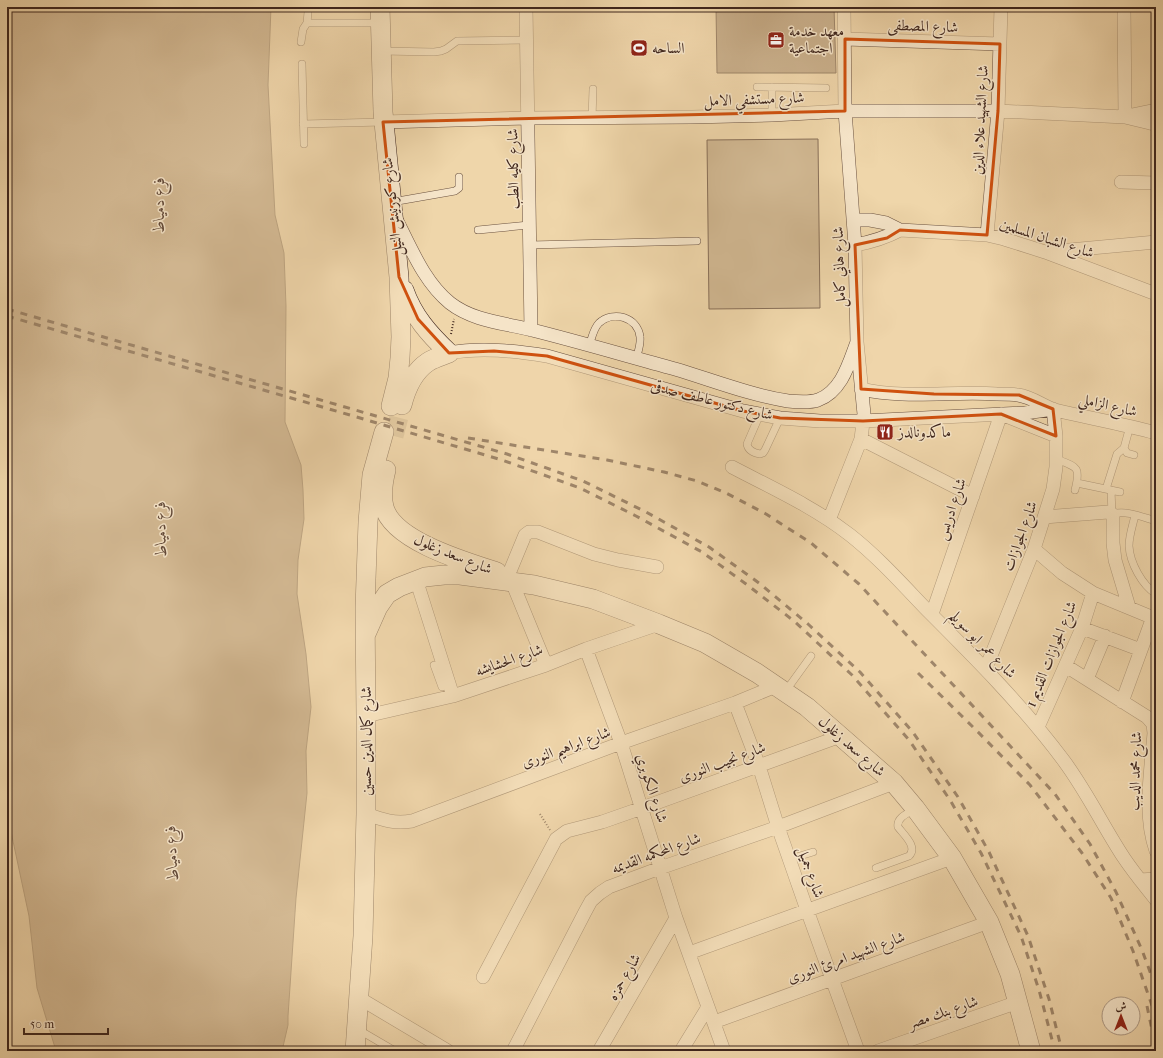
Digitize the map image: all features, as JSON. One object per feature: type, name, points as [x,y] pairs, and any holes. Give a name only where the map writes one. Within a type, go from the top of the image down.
[{"type":"main road","name":"شارع كورنيش النيل","points":[[380,15],[383,122],[399,277],[401,337],[396,407]]},
{"type":"main road","points":[[399,277],[407,299],[418,319],[432,337],[449,353]]},
{"type":"main road","name":"شارع دكتور عاطف صدقى","points":[[396,407],[417,371],[428,362],[449,353]]},
{"type":"main road","name":"شارع سعد زغلول","points":[[389,434],[383,482],[384,507],[389,517],[410,537],[510,579],[592,599],[705,643],[757,673],[807,707],[894,783],[915,808],[952,858],[989,922],[1010,974],[1031,1051]]},
{"type":"main road","name":"شارع كمال الدين حسين","points":[[355,1051],[363,936],[366,814],[366,571],[369,497],[372,475],[389,434]]},
{"type":"main road","name":"شارع سعد زغلول","points":[[366,634],[378,606],[387,594],[398,586],[425,577],[444,575],[510,579]]},
{"type":"street","name":"شارع كليه الطب","points":[[526,7],[531,330]]},
{"type":"street","name":"شارع هاني كامل","points":[[829,520],[861,439],[864,414],[857,342],[855,245],[845,111],[844,7]]},
{"type":"street","name":"شارع الشهيد علاء الدين","points":[[987,235],[998,111],[1001,7]]},
{"type":"street","points":[[1124,7],[1125,117]]},
{"type":"street","name":"شارع المصطفى","points":[[845,39],[1000,44]]},
{"type":"street","name":"شارع مستشفي الامل","points":[[1125,117],[1156,110]]},
{"type":"street","name":"شارع مستشفي الامل","points":[[383,122],[772,114],[845,111],[998,111],[1125,117],[1156,124]]},
{"type":"street","points":[[1121,182],[1156,183]]},
{"type":"street","name":"شارع دكتور عاطف صدقى","points":[[393,208],[419,264],[438,292],[455,307],[479,318],[531,330],[704,377],[756,394],[788,401],[805,402],[817,400],[831,393],[840,382],[846,371],[857,342]]},
{"type":"street","name":"شارع الشبان المسلمين","points":[[853,220],[870,220],[886,223],[900,230],[987,235],[1045,252],[1156,294]]},
{"type":"street","points":[[855,245],[886,238],[900,230]]},
{"type":"street","points":[[1045,252],[1156,242]]},
{"type":"street","name":"شارع دكتور عاطف صدقى","points":[[449,353],[494,350],[547,356],[743,411],[780,418],[820,421],[863,421],[1024,413],[1053,409]]},
{"type":"street","points":[[861,388],[874,392],[885,393],[983,393],[1019,395],[1053,409]]},
{"type":"street","points":[[780,418],[788,401]]},
{"type":"street","name":"شارع الزاملي","points":[[1053,409],[1130,426],[1156,434]]},
{"type":"street","name":"شارع الجوازات","points":[[986,668],[1034,549],[1053,489],[1056,460],[1056,436],[1053,409]]},
{"type":"street","points":[[1001,414],[1056,436]]},
{"type":"street","name":"شارع ادريس","points":[[932,614],[1001,414]]},
{"type":"street","points":[[861,439],[973,496]]},
{"type":"street","name":"شارع عمر ابو سويلم","points":[[732,467],[809,507],[849,534],[867,549],[986,668],[1038,727],[1064,762],[1089,797],[1124,858],[1156,900]]},
{"type":"street","points":[[1044,517],[1108,512],[1112,514],[1115,560],[1129,607]]},
{"type":"street","points":[[546,665],[510,579],[525,535],[538,532],[594,554],[618,560],[657,566]]},
{"type":"street","points":[[1034,549],[1062,573],[1093,593],[1154,618],[1122,702]]},
{"type":"street","points":[[416,580],[442,681],[453,696]]},
{"type":"street","name":"شارع الجوازات القديم 1","points":[[1038,727],[1082,628],[1093,593]]},
{"type":"street","name":"شارع الحشايشه","points":[[366,716],[453,696],[546,665],[586,649],[659,624]]},
{"type":"street","points":[[1082,628],[1141,650]]},
{"type":"street","points":[[1087,679],[1105,636]]},
{"type":"street","name":"شارع الكوبري","points":[[586,649],[621,743],[676,918],[724,1051]]},
{"type":"street","name":"شارع محمد الديب","points":[[1066,666],[1147,717],[1153,724],[1152,802],[1149,820],[1156,851]]},
{"type":"street","name":"شارع ابراهيم النورى","points":[[366,814],[391,822],[412,821],[621,743],[735,703],[781,689]]},
{"type":"street","name":"شارع جميل","points":[[735,703],[759,766],[778,827],[858,1051]]},
{"type":"street","points":[[1153,724],[1156,711]]},
{"type":"street","name":"شارع نجيب النورى","points":[[556,839],[567,831],[602,822],[841,736]]},
{"type":"street","name":"شارع المحكمه القديمه","points":[[513,1051],[585,912],[591,902],[600,893],[609,887],[778,827],[894,783]]},
{"type":"street","points":[[483,977],[556,839]]},
{"type":"street","points":[[689,953],[952,858]]},
{"type":"street","points":[[1140,880],[1156,879]]},
{"type":"street","name":"شارع حمزه","points":[[599,1051],[676,918]]},
{"type":"street","name":"شارع الشهيد امرئ النورى","points":[[714,1022],[989,922]]},
{"type":"street","points":[[359,998],[448,1051]]},
{"type":"street","name":"شارع بنك مصر","points":[[878,1051],[1018,1002]]},
{"type":"street","points":[[682,1051],[708,1007]]},
{"type":"lane","points":[[301,42],[303,29],[307,23],[308,12]]},
{"type":"lane","points":[[307,23],[380,15]]},
{"type":"lane","points":[[381,51],[434,52],[446,49],[457,41],[526,40]]},
{"type":"lane","points":[[302,64],[304,144]]},
{"type":"lane","points":[[757,87],[826,88]]},
{"type":"lane","points":[[772,87],[772,114]]},
{"type":"lane","points":[[592,89],[592,118]]},
{"type":"lane","points":[[303,124],[383,122]]},
{"type":"lane","points":[[393,208],[455,191],[459,186],[459,177]]},
{"type":"lane","points":[[478,230],[530,225]]},
{"type":"lane","points":[[530,245],[697,241]]},
{"type":"lane","points":[[589,346],[598,324],[605,318],[614,316],[623,317],[631,321],[637,328],[640,336],[640,345],[636,359]]},
{"type":"lane","points":[[760,414],[747,444],[747,447],[760,454],[765,450],[780,418]]},
{"type":"lane","points":[[1130,426],[1124,448],[1117,454],[1108,490],[1112,514],[1126,512],[1156,521]]},
{"type":"lane","points":[[1124,448],[1127,453],[1134,455]]},
{"type":"lane","points":[[1056,460],[1076,467],[1078,472],[1076,486],[1120,492]]},
{"type":"lane","points":[[1135,515],[1130,535],[1129,546],[1131,557],[1142,582],[1156,594]]},
{"type":"lane","points":[[781,689],[811,656]]},
{"type":"lane","points":[[434,666],[442,681]]},
{"type":"lane","points":[[876,868],[912,854],[912,846],[897,824],[899,820],[915,808]]},
{"type":"lane","points":[[790,859],[813,852]]},
{"type":"lane","points":[[356,1029],[395,1051]]},
{"type":"path","points":[[449,353],[455,307]]},
{"type":"path","points":[[540,814],[556,839]]},
{"type":"highlighted area","points":[[845,39],[1000,44],[998,111],[987,235],[900,230],[887,238],[855,245],[861,389],[934,394],[1019,395],[1053,409],[1056,436],[1001,414],[863,421],[780,418],[743,411],[547,356],[494,351],[449,353],[418,319],[399,277],[383,122],[845,111]]},
{"type":"shaded area","points":[[818,139],[820,308],[709,309],[707,140]]},
{"type":"water","name":"فرع دمياط","points":[[7,7],[271,7],[268,85],[275,215],[284,253],[286,306],[285,422],[301,465],[304,519],[298,560],[297,594],[306,654],[311,707],[306,751],[307,793],[296,898],[288,1025],[282,1051],[56,1051],[37,988],[29,916],[7,813]]},
{"type":"building","name":"معهد خدمة اجتماعية","points":[[716,7],[834,7],[836,73],[717,73]]},
{"type":"tunnel","points":[[394,436],[401,409]]},
{"type":"railway","points":[[7,309],[507,454],[583,481],[646,512],[709,547],[759,583],[808,624],[860,672],[912,731],[958,797],[989,852],[1028,936],[1049,999],[1062,1051]]},
{"type":"railway","points":[[7,316],[502,460],[580,488],[636,516],[702,552],[794,621],[852,675],[909,740],[950,800],[981,853],[1021,936],[1039,990],[1055,1051]]},
{"type":"railway","points":[[468,438],[607,460],[664,472],[697,481],[726,493],[766,514],[811,543],[859,584],[1055,794],[1090,844],[1116,892],[1142,950],[1156,988]]},
{"type":"railway","points":[[918,673],[1030,785],[1082,853],[1111,898],[1133,951],[1156,1017]]},
{"type":"railway","points":[[1147,1006],[1156,1049]]},
{"type":"place","name":"معهد خدمة اجتماعية","points":[[776,40]]},
{"type":"place","name":"الساحه","points":[[639,48]]},
{"type":"place","name":"ماكدونالدز","points":[[885,432]]}]
